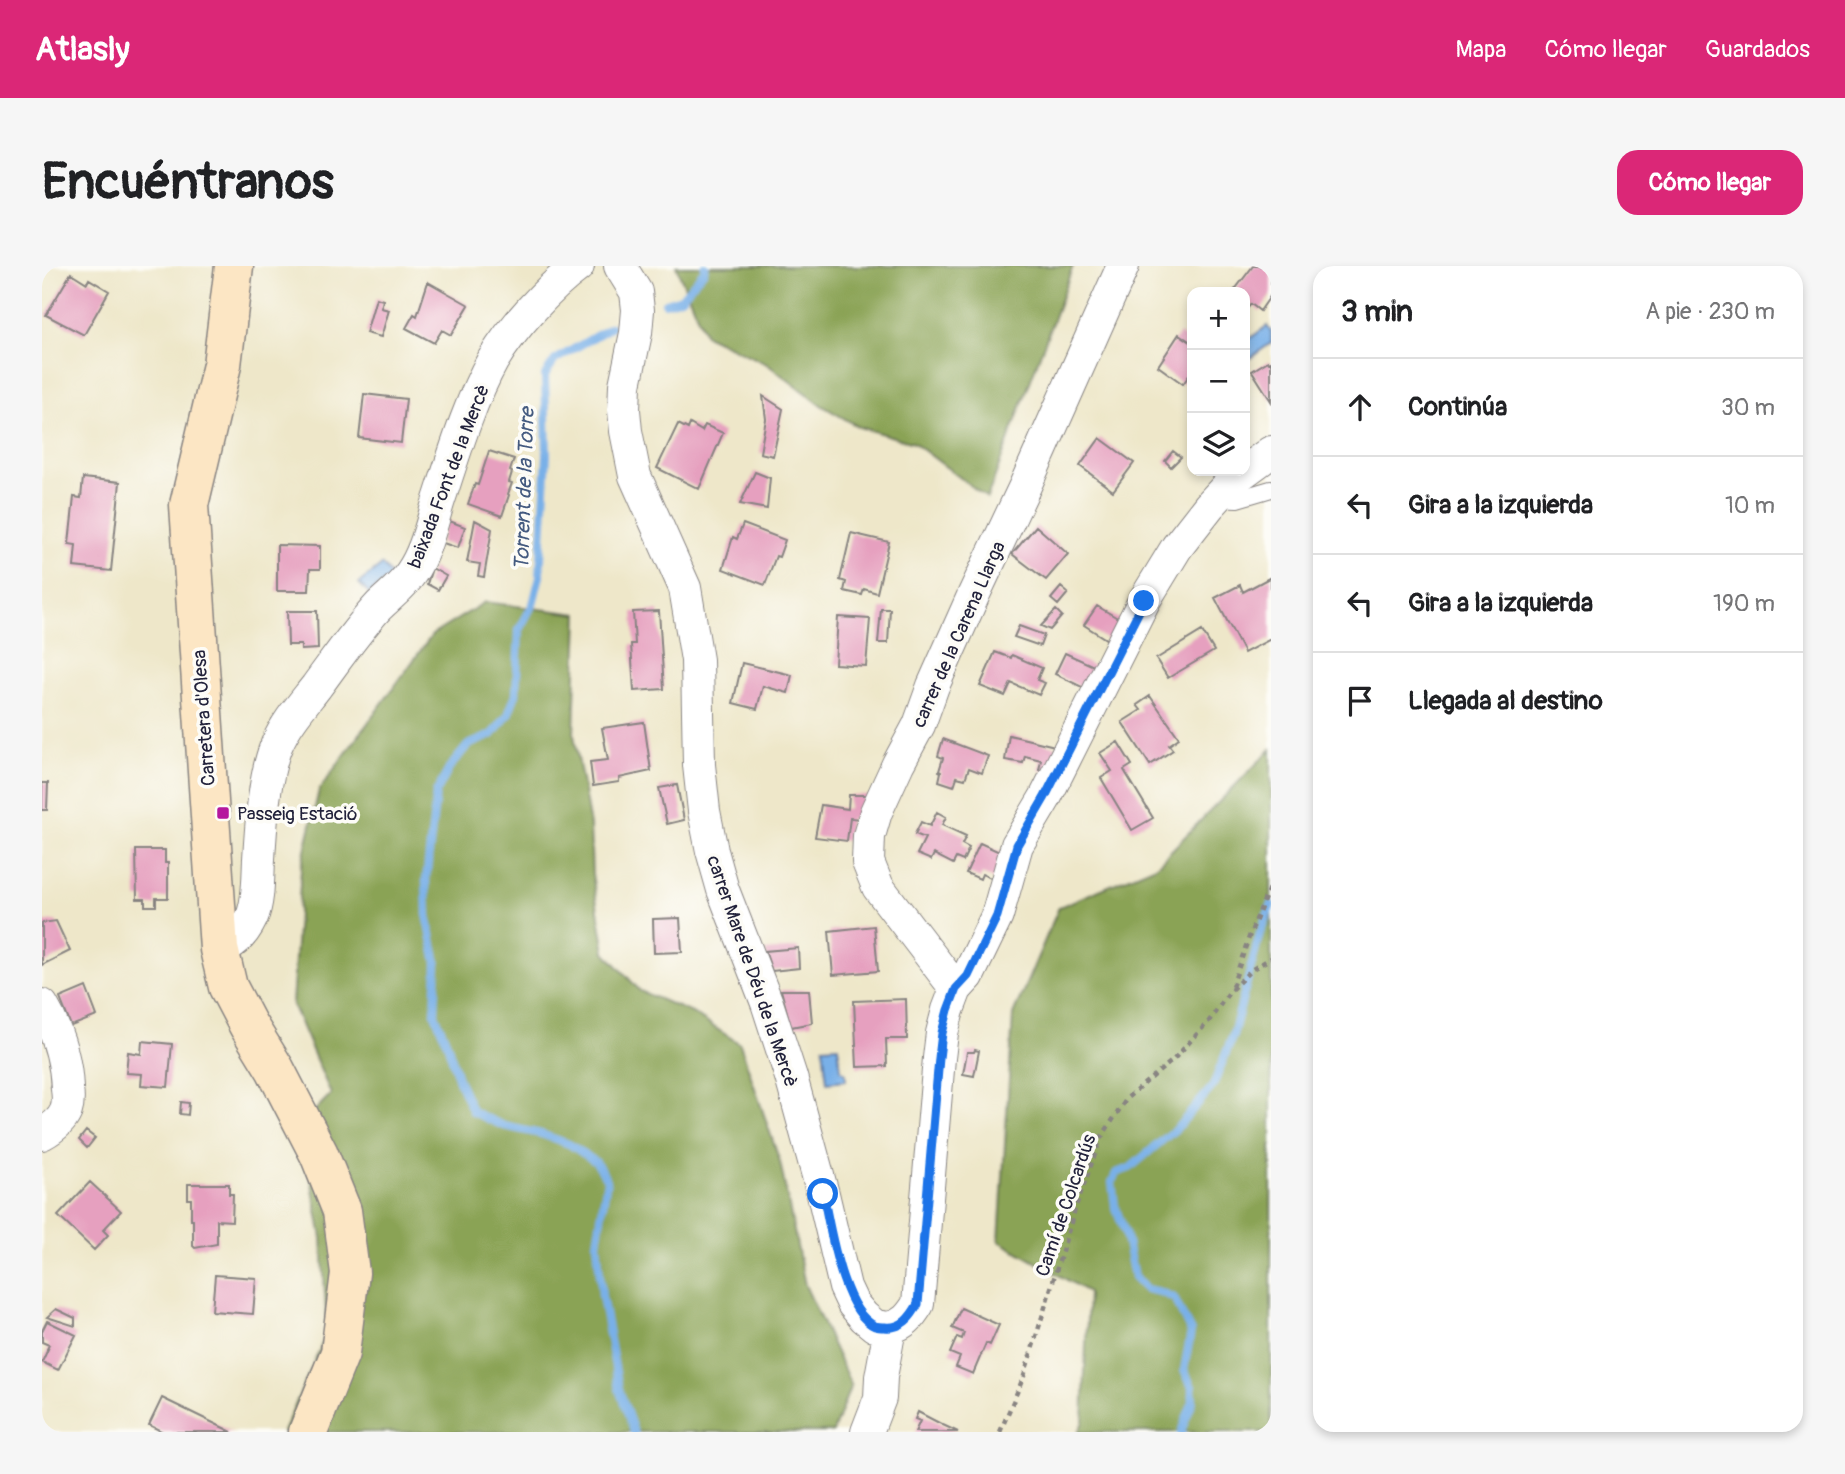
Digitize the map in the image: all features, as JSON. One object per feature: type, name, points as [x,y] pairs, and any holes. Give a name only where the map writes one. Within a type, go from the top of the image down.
[{"type":"street","name":"Carretera d'Olesa","points":[[234,266],[222,365],[189,505],[219,949],[228,987],[319,1154],[342,1211],[350,1273],[340,1353],[308,1432]]},
{"type":"street","name":"baixada Font de la Mercè","points":[[219,949],[229,946],[241,934],[252,916],[256,902],[264,804],[277,744],[290,721],[359,629],[413,572],[459,441],[492,363],[504,342],[540,300],[578,266]]},
{"type":"street","name":"carrer Mare de Déu de la Mercè","points":[[620,266],[636,292],[638,310],[625,385],[624,410],[628,444],[635,476],[685,588],[697,660],[699,765],[712,851],[723,890],[767,1003],[791,1077],[845,1287],[863,1317],[875,1326],[890,1328]]},
{"type":"street","name":"carrer de la Carena Llarga","points":[[956,989],[878,887],[867,862],[869,836],[876,812],[919,725],[933,686],[1123,266]]},
{"type":"street","points":[[867,1432],[880,1398],[890,1328],[900,1325],[911,1316],[918,1304],[942,1033],[956,989],[968,976],[997,916],[1017,845],[1045,797],[1144,601],[1177,547],[1217,498],[1234,479],[1271,452]]},
{"type":"street","points":[[42,1005],[55,1028],[62,1049],[68,1094],[66,1111],[57,1124],[42,1134]]},
{"type":"lane","points":[[1217,498],[1237,499],[1271,489]]},
{"type":"path","points":[[1230,991],[1248,937],[1271,883]]},
{"type":"path","name":"Camí de Colcardús","points":[[1000,1432],[1024,1376],[1076,1206],[1101,1138],[1127,1098],[1173,1059],[1251,970],[1271,958]]},
{"type":"green space","points":[[676,266],[1073,266],[987,498],[914,443],[859,427],[821,405],[767,364],[705,335]]},
{"type":"green space","points":[[485,602],[578,614],[574,735],[590,825],[592,874],[605,952],[640,991],[692,1013],[740,1044],[780,1162],[805,1285],[851,1385],[833,1432],[283,1432],[327,1333],[322,1238],[311,1179],[293,1133],[331,1094],[292,1004],[301,868],[319,790],[432,635]]},
{"type":"green space","points":[[1271,749],[1271,1432],[1078,1432],[1083,1422],[1088,1292],[999,1241],[1013,1015],[1059,907],[1156,866]]},
{"type":"water","points":[[1267,326],[1271,332],[1271,343],[1250,358],[1250,338]]},
{"type":"water","points":[[382,565],[391,576],[369,594],[359,583]]},
{"type":"water","points":[[838,1046],[841,1070],[846,1073],[846,1080],[827,1082],[823,1047]]},
{"type":"building","points":[[1253,266],[1271,266],[1271,295],[1260,311],[1250,305],[1250,287],[1237,287]]},
{"type":"building","points":[[71,273],[87,283],[89,279],[109,291],[84,335],[46,315]]},
{"type":"building","points":[[428,282],[469,305],[451,335],[442,330],[434,343],[406,328],[414,314],[417,316]]},
{"type":"building","points":[[376,298],[383,300],[381,308],[389,310],[381,337],[366,333]]},
{"type":"building","points":[[1179,334],[1187,340],[1187,378],[1183,384],[1158,366]]},
{"type":"building","points":[[1268,361],[1271,362],[1271,401],[1252,371]]},
{"type":"building","points":[[364,394],[406,399],[401,443],[359,438]]},
{"type":"building","points":[[763,396],[783,409],[773,456],[760,453],[766,419]]},
{"type":"building","points":[[678,424],[688,429],[690,424],[702,431],[705,425],[723,433],[699,489],[657,468]]},
{"type":"building","points":[[1100,438],[1134,463],[1113,491],[1080,466]]},
{"type":"building","points":[[489,451],[514,459],[509,482],[512,483],[502,516],[468,504],[475,484],[478,485]]},
{"type":"building","points":[[1173,451],[1181,457],[1171,467],[1165,461]]},
{"type":"building","points":[[755,472],[770,478],[767,509],[740,504]]},
{"type":"building","points":[[83,478],[120,482],[111,571],[74,567],[76,545],[69,544],[74,497],[81,498]]},
{"type":"building","points":[[447,520],[465,527],[458,548],[440,542]]},
{"type":"building","points":[[475,520],[492,529],[484,577],[478,576],[480,564],[467,562]]},
{"type":"building","points":[[743,524],[785,540],[765,585],[723,569],[733,537],[737,539]]},
{"type":"building","points":[[1036,526],[1068,554],[1046,580],[1012,554]]},
{"type":"building","points":[[851,533],[889,542],[877,593],[864,589],[862,595],[844,591],[846,582],[840,580]]},
{"type":"building","points":[[277,545],[320,546],[320,569],[310,569],[309,591],[277,591]]},
{"type":"building","points":[[432,568],[446,576],[438,590],[427,584]]},
{"type":"building","points":[[1271,577],[1271,639],[1244,653],[1215,598],[1240,585],[1243,592]]},
{"type":"building","points":[[1061,587],[1068,593],[1058,605],[1051,599]]},
{"type":"building","points":[[1097,606],[1121,620],[1109,641],[1084,625]]},
{"type":"building","points":[[881,609],[890,609],[888,643],[878,643]]},
{"type":"building","points":[[1056,610],[1062,616],[1050,630],[1041,626]]},
{"type":"building","points":[[287,611],[317,611],[318,649],[301,650],[301,645],[288,645]]},
{"type":"building","points":[[659,611],[664,689],[634,691],[631,644],[635,644],[633,612]]},
{"type":"building","points":[[838,617],[870,619],[866,666],[835,664]]},
{"type":"building","points":[[1019,626],[1044,635],[1040,646],[1014,637]]},
{"type":"building","points":[[1202,631],[1214,651],[1168,678],[1156,659]]},
{"type":"building","points":[[995,652],[1011,658],[1012,655],[1042,668],[1037,680],[1045,683],[1039,695],[1011,683],[1005,696],[980,686]]},
{"type":"building","points":[[1065,653],[1096,667],[1086,689],[1055,674]]},
{"type":"building","points":[[742,663],[792,675],[788,693],[763,686],[757,709],[733,703]]},
{"type":"building","points":[[1150,696],[1179,738],[1169,745],[1173,750],[1150,765],[1122,722],[1141,710],[1137,705]]},
{"type":"building","points":[[644,722],[651,771],[619,778],[619,782],[593,786],[590,762],[608,760],[602,728]]},
{"type":"building","points":[[1009,735],[1059,747],[1046,771],[1039,770],[1041,760],[1025,756],[1023,763],[1005,760]]},
{"type":"building","points":[[943,739],[988,756],[982,773],[969,768],[965,779],[957,777],[954,786],[939,781],[943,758],[938,756]]},
{"type":"building","points":[[1118,742],[1132,765],[1124,770],[1153,818],[1132,830],[1101,778],[1112,771],[1100,753]]},
{"type":"building","points":[[42,783],[48,783],[47,810],[42,810]]},
{"type":"building","points":[[677,785],[684,820],[667,824],[659,788]]},
{"type":"building","points":[[849,795],[872,795],[862,819],[850,818],[847,841],[815,837],[821,805],[848,809]]},
{"type":"building","points":[[937,812],[946,817],[942,825],[966,836],[962,844],[969,848],[963,861],[956,858],[953,864],[934,854],[931,860],[917,854],[925,838],[915,834],[921,822],[930,826]]},
{"type":"building","points":[[980,843],[1004,854],[995,880],[982,874],[980,879],[966,873]]},
{"type":"building","points":[[136,850],[165,850],[165,863],[168,863],[168,898],[156,898],[156,906],[145,906],[145,899],[137,899]]},
{"type":"building","points":[[680,918],[682,952],[654,953],[653,919]]},
{"type":"building","points":[[56,921],[70,951],[42,965],[42,923]]},
{"type":"building","points":[[874,926],[878,971],[833,975],[829,931]]},
{"type":"building","points":[[798,948],[799,968],[772,971],[765,951]]},
{"type":"building","points":[[86,987],[97,1016],[71,1026],[60,998]]},
{"type":"building","points":[[781,990],[809,990],[812,1023],[791,1027]]},
{"type":"building","points":[[906,999],[907,1039],[886,1039],[887,1066],[857,1067],[854,1001]]},
{"type":"building","points":[[142,1041],[172,1044],[168,1087],[141,1085],[142,1074],[126,1073],[128,1052],[141,1054]]},
{"type":"building","points":[[979,1051],[974,1076],[963,1074],[967,1052]]},
{"type":"building","points":[[181,1102],[189,1103],[188,1115],[180,1114]]},
{"type":"building","points":[[86,1131],[95,1138],[87,1148],[79,1140]]},
{"type":"building","points":[[90,1182],[121,1211],[103,1230],[108,1235],[94,1250],[58,1216]]},
{"type":"building","points":[[188,1184],[229,1184],[229,1194],[233,1194],[232,1221],[217,1220],[217,1244],[195,1248],[193,1246]]},
{"type":"building","points":[[215,1275],[256,1278],[253,1314],[212,1311]]},
{"type":"building","points":[[961,1308],[999,1325],[990,1345],[986,1343],[973,1374],[956,1367],[960,1357],[950,1353],[957,1337],[962,1339],[964,1333],[952,1328]]},
{"type":"building","points":[[56,1309],[75,1318],[75,1326],[47,1317]]},
{"type":"building","points":[[47,1321],[76,1335],[58,1370],[42,1362],[49,1345],[42,1342],[42,1331]]},
{"type":"building","points":[[162,1398],[232,1432],[163,1432],[149,1425]]},
{"type":"building","points":[[918,1412],[958,1432],[915,1432],[920,1421],[915,1419]]},
{"type":"waterway","name":"Torrent de la Torre","points":[[665,303],[681,298],[704,271],[705,266]]},
{"type":"waterway","name":"Torrent de la Torre","points":[[611,327],[555,360],[545,375],[547,455],[540,576],[533,604],[519,630],[516,694],[508,715],[492,735],[468,745],[450,767],[436,793],[426,880],[427,915],[437,963],[435,1014],[473,1112],[504,1126],[541,1134],[569,1144],[596,1162],[607,1180],[597,1243],[602,1296],[619,1389],[634,1432]]},
{"type":"waterway","points":[[1181,1432],[1193,1401],[1192,1387],[1184,1370],[1191,1332],[1174,1298],[1146,1289],[1134,1277],[1125,1233],[1115,1206],[1112,1182],[1116,1173],[1130,1168],[1177,1128],[1213,1086],[1233,1035],[1260,933],[1271,905]]},
{"type":"place","name":"Passeig Estació","points":[[223,813]]},
{"type":"route","points":[[823,1194],[845,1287],[853,1304],[863,1317],[875,1326],[890,1328],[900,1325],[911,1316],[918,1304],[939,1058],[948,1010],[956,989],[968,976],[997,916],[1017,845],[1045,797],[1144,601]]}]
